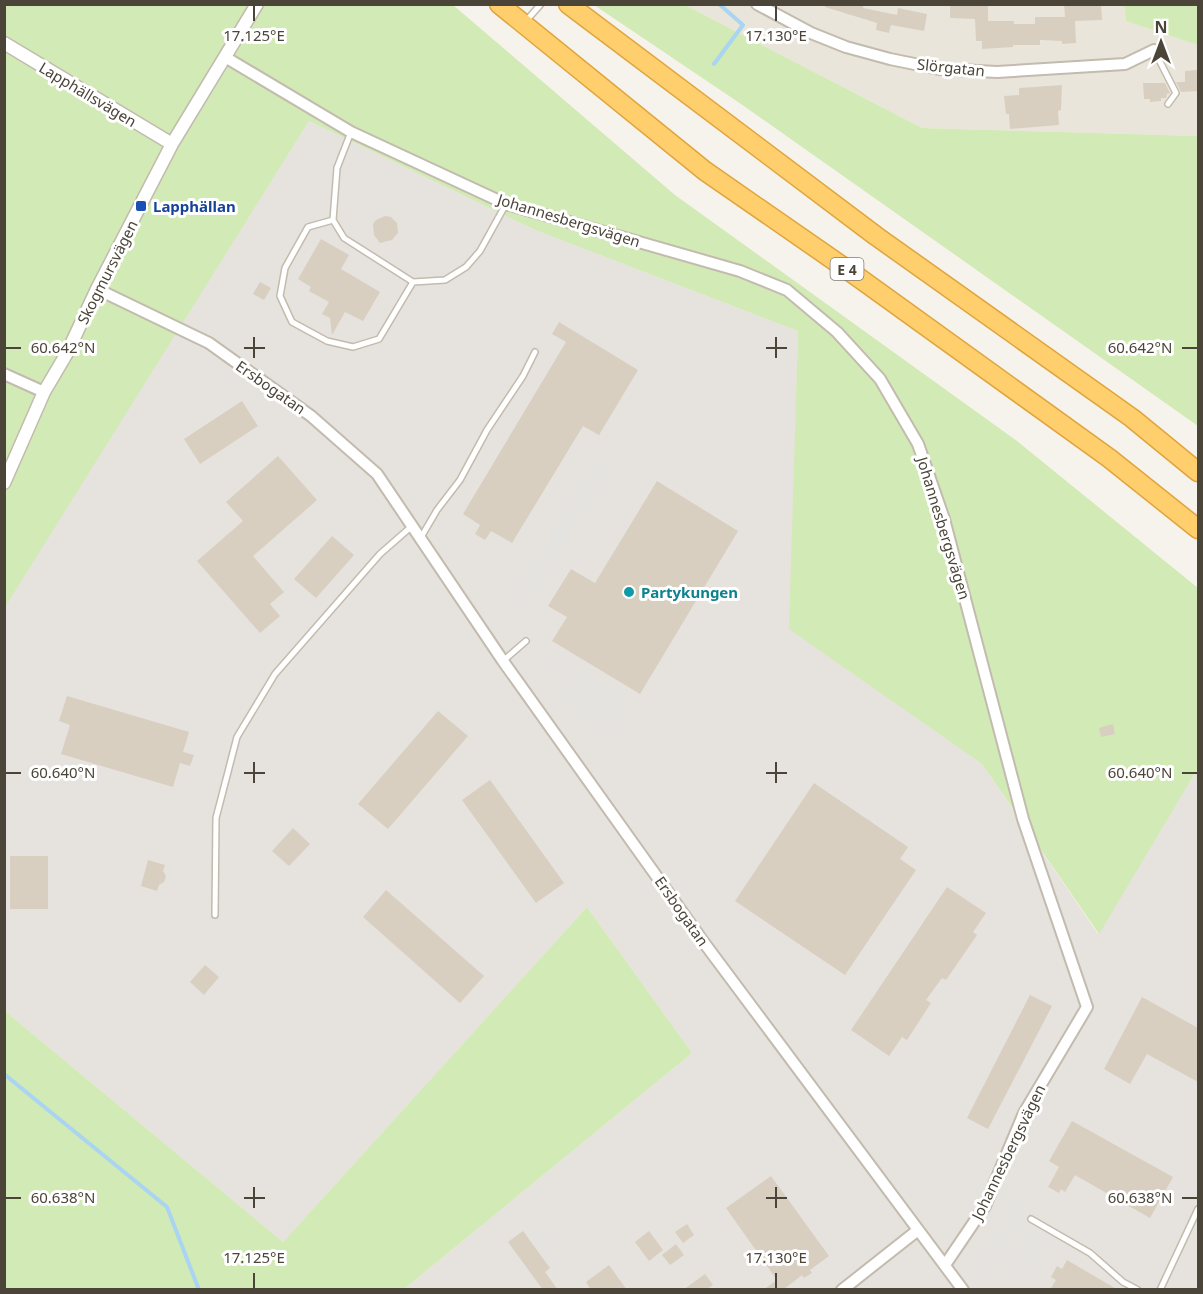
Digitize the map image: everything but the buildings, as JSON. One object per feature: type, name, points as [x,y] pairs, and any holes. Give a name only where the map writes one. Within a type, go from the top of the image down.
[{"type":"highway","name":"E 4","points":[[499,4],[705,171],[855,275],[1099,452],[1198,529]]},
{"type":"highway","points":[[568,4],[867,229],[1132,418],[1198,460]]},
{"type":"highway","points":[[1132,418],[1198,472]]},
{"type":"street","name":"Skogmursvägen","points":[[4,483],[44,392],[67,353],[97,289],[172,144],[257,4]]},
{"type":"street","name":"Slörgatan","points":[[757,4],[810,33],[846,47],[939,69],[997,72],[1125,64],[1154,50]]},
{"type":"street","name":"Lapphällsvägen","points":[[4,43],[172,144]]},
{"type":"street","name":"Johannesbergsvägen","points":[[225,57],[351,132],[506,204],[740,271],[787,290],[837,332],[880,379],[918,444],[944,519],[1023,819],[1087,1007],[1024,1113],[985,1206],[945,1265]]},
{"type":"street","name":"Ersbogatan","points":[[97,289],[209,343],[311,416],[377,474],[503,661],[702,940],[963,1290]]},
{"type":"street","points":[[4,374],[44,392]]},
{"type":"street","points":[[842,1290],[918,1230]]},
{"type":"lane","points":[[523,24],[541,4]]},
{"type":"lane","points":[[1154,50],[1176,93],[1168,104]]},
{"type":"lane","points":[[351,132],[337,168],[333,220],[344,238],[413,282],[445,280],[466,267],[480,251],[506,204]]},
{"type":"lane","points":[[333,220],[308,227],[285,268],[280,296],[292,322],[327,341],[354,347],[379,339],[413,282]]},
{"type":"lane","points":[[420,539],[437,510],[460,480],[535,352]]},
{"type":"lane","points":[[215,915],[216,818],[237,737],[275,674],[380,554],[412,526]]},
{"type":"lane","points":[[503,661],[526,641]]},
{"type":"lane","points":[[1160,1290],[1198,1209]]},
{"type":"lane","points":[[1031,1219],[1090,1253],[1123,1281],[1138,1290]]},
{"type":"shaded area","points":[[685,5],[1124,5],[1126,21],[1198,45],[1198,136],[922,128]]},
{"type":"shaded area","points":[[309,121],[535,230],[798,331],[790,629],[982,764],[1098,934],[1198,768],[1198,1289],[404,1289],[692,1053],[587,907],[283,1242],[5,1011],[4,607]]},
{"type":"shaded area","points":[[597,462],[609,469],[528,601],[516,593]]},
{"type":"shaded area","points":[[549,653],[630,701],[612,733],[559,700],[573,676],[546,659]]},
{"type":"shaded area","points":[[1020,1198],[1029,1203],[988,1273],[979,1267]]},
{"type":"shaded area","points":[[538,1227],[560,1258],[552,1263],[530,1232]]},
{"type":"shaded area","points":[[1032,1229],[1049,1239],[1027,1277],[1010,1267]]},
{"type":"green space","points":[[5,5],[453,5],[675,195],[1017,441],[1198,588],[1198,768],[1099,934],[982,764],[789,629],[798,331],[535,230],[309,121],[5,607]]},
{"type":"green space","points":[[594,5],[685,5],[922,128],[1198,136],[1198,426],[741,104]]},
{"type":"green space","points":[[1124,5],[1198,5],[1198,45],[1126,21]]},
{"type":"green space","points":[[587,907],[692,1053],[404,1289],[5,1289],[5,1011],[283,1242]]},
{"type":"waterway","points":[[714,64],[743,25],[719,4]]},
{"type":"waterway","points":[[4,1074],[167,1207],[199,1290]]},
{"type":"place","name":"Lapphällan","points":[[141,206]]},
{"type":"place","name":"Partykungen","points":[[629,592]]}]
